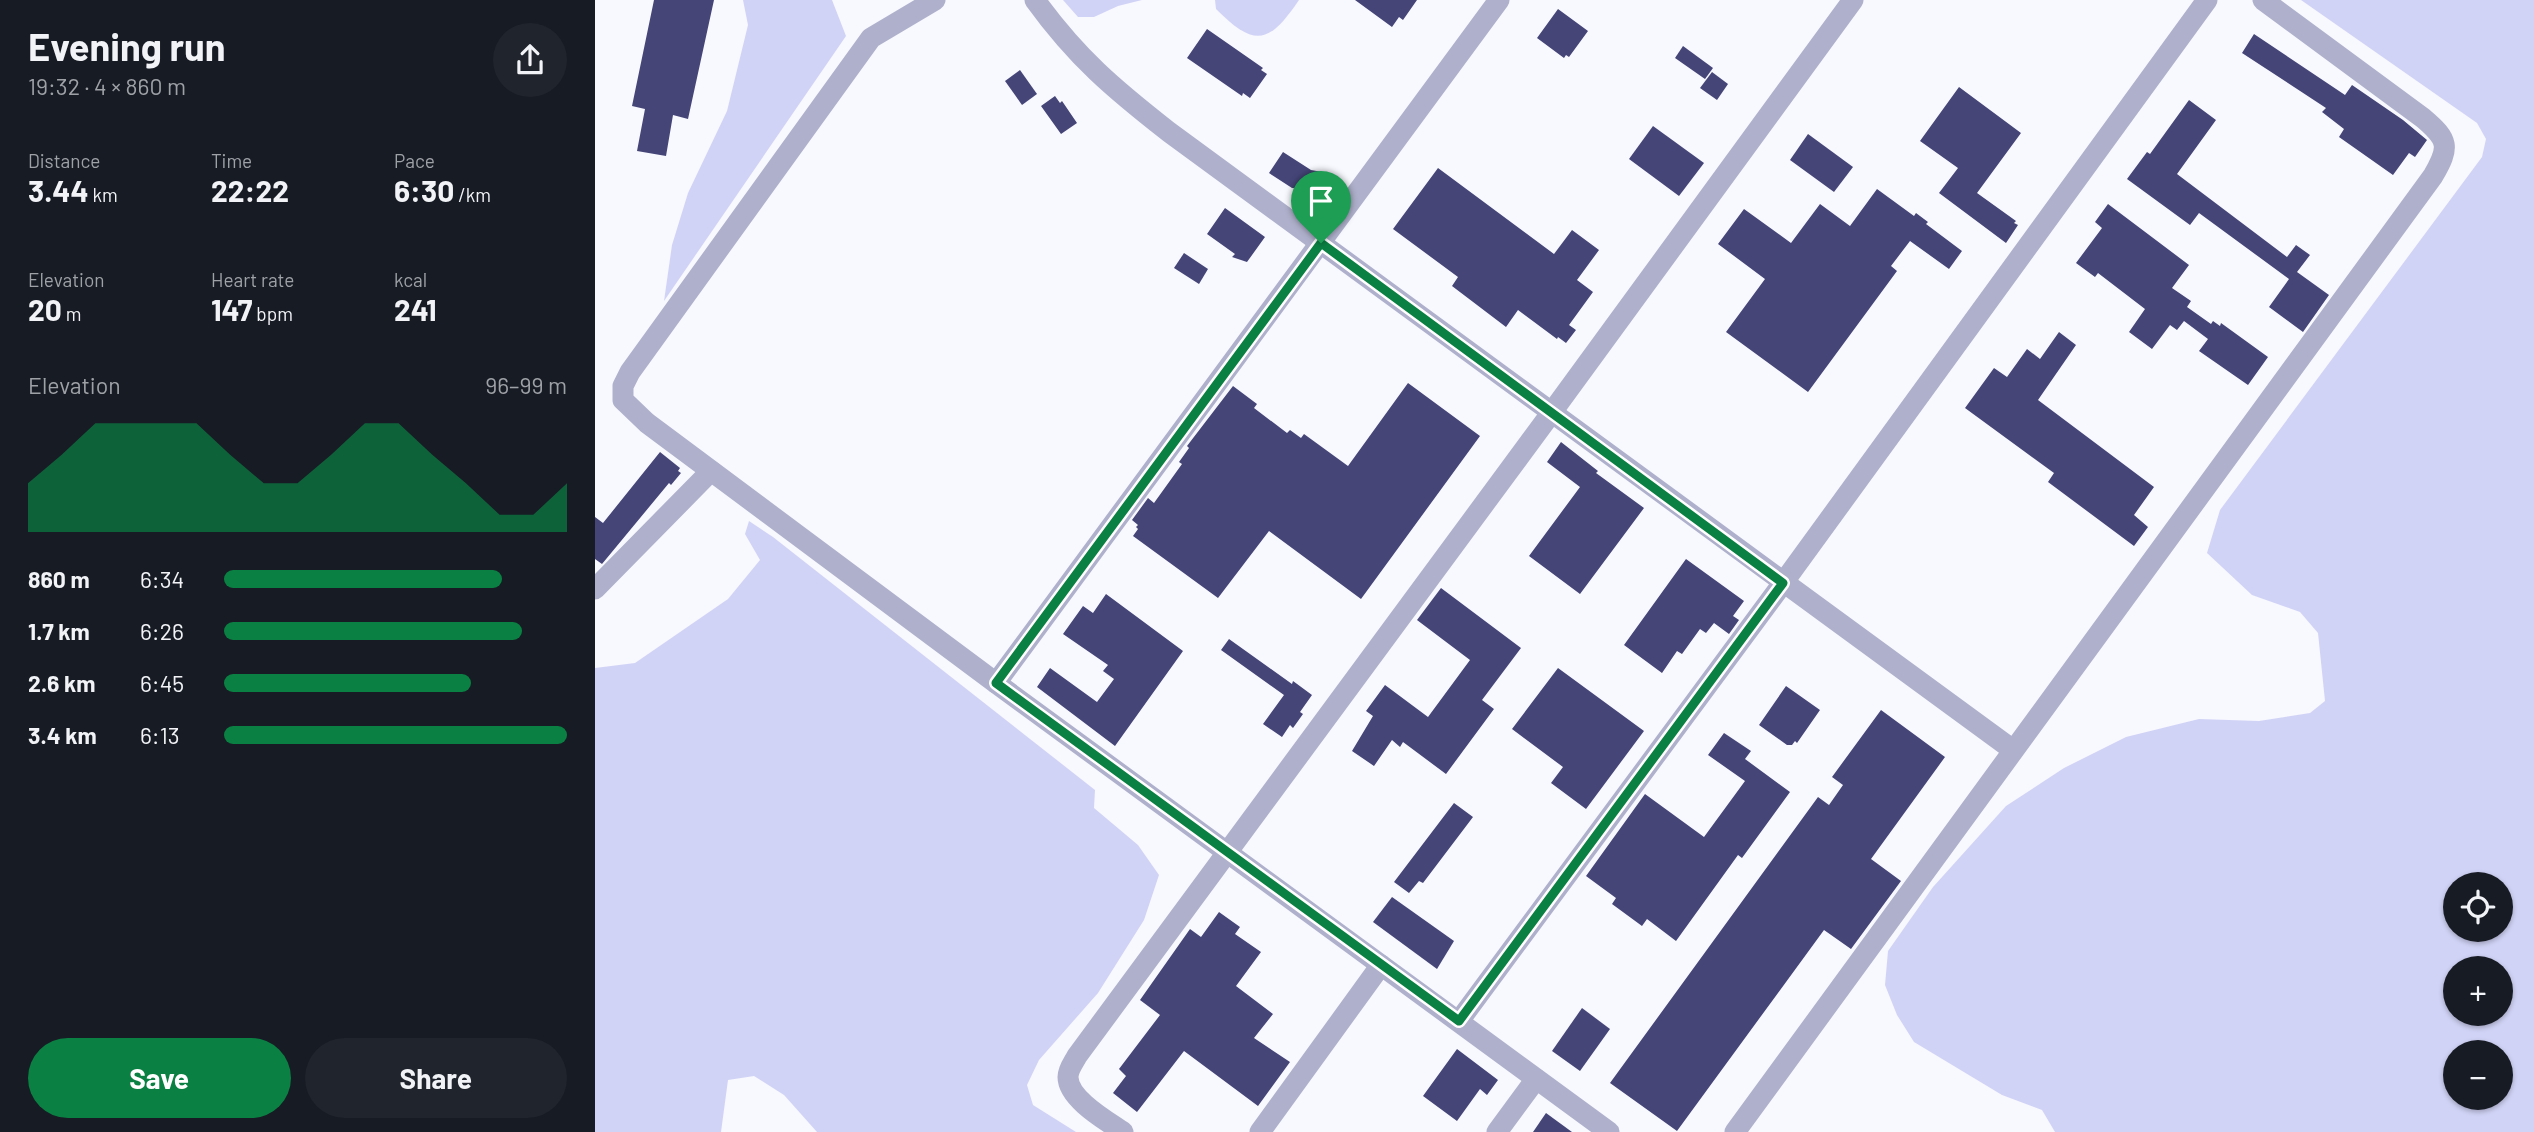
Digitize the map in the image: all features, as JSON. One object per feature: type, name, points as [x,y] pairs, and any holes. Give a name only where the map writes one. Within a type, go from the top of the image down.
[{"type":"street","points":[[935,0],[871,38],[625,379],[622,393],[627,406],[996,683],[1609,1132]]},
{"type":"street","points":[[1035,0],[1061,36],[1114,90],[2013,750]]},
{"type":"street","points":[[996,683],[1499,0]]},
{"type":"street","points":[[1123,1132],[1082,1102],[1069,1084],[1068,1074],[1083,1048],[1853,0]]},
{"type":"street","points":[[1459,1021],[1783,583],[2207,0]]},
{"type":"street","points":[[1735,1132],[2433,176],[2444,156],[2446,145],[2423,118],[2263,0]]},
{"type":"street","points":[[595,589],[711,471]]},
{"type":"street","points":[[1260,1132],[1381,965]]},
{"type":"street","points":[[1497,1132],[1536,1079]]},
{"type":"shaded area","points":[[743,0],[832,0],[846,36],[664,301],[672,245],[688,193],[727,111],[748,25]]},
{"type":"shaded area","points":[[1063,0],[1142,0],[1118,6],[1094,17],[1078,17]]},
{"type":"shaded area","points":[[1215,0],[1299,0],[1279,25],[1261,36],[1251,35],[1230,22],[1216,9]]},
{"type":"shaded area","points":[[2301,0],[2534,0],[2534,1132],[2055,1132],[2042,1110],[2002,1095],[1914,1042],[1897,1015],[1885,985],[1888,951],[1933,887],[2006,806],[2064,768],[2126,737],[2199,719],[2259,721],[2310,713],[2325,701],[2318,633],[2300,612],[2252,595],[2207,553],[2220,510],[2482,157],[2486,139],[2477,123]]},
{"type":"shaded area","points":[[749,521],[1095,790],[1094,808],[1138,845],[1159,875],[1144,920],[1098,993],[1039,1060],[1027,1085],[1033,1105],[1076,1132],[817,1132],[784,1095],[754,1076],[728,1080],[721,1132],[595,1132],[595,668],[635,663],[728,599],[760,560],[745,534]]},
{"type":"building","points":[[654,0],[714,0],[688,119],[673,115],[666,156],[637,151],[645,109],[632,106]]},
{"type":"building","points":[[1355,0],[1417,0],[1403,20],[1399,17],[1392,27]]},
{"type":"building","points":[[1558,9],[1588,31],[1569,57],[1566,55],[1564,58],[1537,38]]},
{"type":"building","points":[[1207,29],[1263,68],[1261,70],[1267,74],[1250,98],[1243,93],[1242,96],[1187,58]]},
{"type":"building","points":[[2254,34],[2345,95],[2352,85],[2427,140],[2415,157],[2409,153],[2393,175],[2339,137],[2344,129],[2322,112],[2326,108],[2242,53]]},
{"type":"building","points":[[1683,46],[1713,68],[1705,79],[1675,58]]},
{"type":"building","points":[[1020,70],[1037,94],[1022,105],[1005,81]]},
{"type":"building","points":[[1712,72],[1728,84],[1717,100],[1700,88]]},
{"type":"building","points":[[1959,87],[2021,133],[1977,193],[2016,221],[2014,223],[2018,225],[2006,243],[1939,193],[1958,168],[1920,141]]},
{"type":"building","points":[[1055,96],[1060,103],[1062,101],[1077,123],[1061,134],[1041,106]]},
{"type":"building","points":[[2189,100],[2216,120],[2177,174],[2287,257],[2296,245],[2310,255],[2297,272],[2329,295],[2303,332],[2269,307],[2289,279],[2199,213],[2190,225],[2127,179],[2147,152],[2150,154]]},
{"type":"building","points":[[1653,126],[1704,163],[1679,196],[1629,159]]},
{"type":"building","points":[[1808,134],[1853,167],[1834,192],[1790,160]]},
{"type":"building","points":[[1283,152],[1311,170],[1322,172],[1321,191],[1292,188],[1269,173]]},
{"type":"building","points":[[1438,168],[1554,254],[1572,230],[1599,250],[1577,280],[1593,292],[1569,325],[1576,330],[1566,343],[1518,310],[1506,327],[1452,286],[1458,277],[1393,229]]},
{"type":"building","points":[[1877,189],[1914,216],[1916,213],[1928,222],[1926,224],[1962,251],[1949,269],[1910,241],[1891,266],[1897,271],[1808,392],[1726,332],[1765,279],[1718,244],[1744,209],[1791,243],[1820,204],[1850,226]]},
{"type":"building","points":[[2108,204],[2189,265],[2172,288],[2191,301],[2187,307],[2211,324],[2213,321],[2220,326],[2221,323],[2268,357],[2248,385],[2199,351],[2208,339],[2184,321],[2177,330],[2170,325],[2152,349],[2129,332],[2145,309],[2098,273],[2095,277],[2076,263],[2102,228],[2095,222]]},
{"type":"building","points":[[1225,208],[1265,237],[1247,262],[1232,257],[1235,254],[1207,234]]},
{"type":"building","points":[[1184,253],[1208,269],[1199,284],[1174,268]]},
{"type":"building","points":[[2059,332],[2076,345],[2038,400],[2154,487],[2134,515],[2148,527],[2134,546],[2048,482],[2054,473],[1965,408],[1994,368],[2007,377],[2027,349],[2040,359]]},
{"type":"building","points":[[1408,383],[1480,436],[1361,599],[1269,531],[1218,598],[1133,536],[1138,525],[1132,520],[1148,498],[1154,503],[1182,464],[1179,462],[1189,448],[1187,446],[1233,386],[1257,404],[1254,408],[1287,433],[1290,430],[1301,438],[1304,434],[1348,466]]},
{"type":"building","points":[[1561,442],[1598,471],[1596,473],[1644,508],[1580,594],[1529,556],[1580,487],[1547,462]]},
{"type":"building","points":[[660,452],[680,468],[678,471],[681,473],[671,485],[669,483],[602,564],[595,559],[595,517],[603,523]]},
{"type":"building","points":[[1686,559],[1744,601],[1733,616],[1739,620],[1729,634],[1714,623],[1706,633],[1700,629],[1682,654],[1677,651],[1662,673],[1624,645]]},
{"type":"building","points":[[1441,588],[1521,648],[1482,700],[1494,709],[1446,774],[1403,742],[1400,747],[1392,740],[1374,766],[1352,751],[1373,716],[1366,711],[1385,685],[1428,717],[1470,660],[1417,620]]},
{"type":"building","points":[[1106,594],[1183,651],[1115,746],[1037,687],[1050,668],[1097,702],[1114,679],[1103,671],[1108,665],[1063,634],[1083,606],[1093,613]]},
{"type":"building","points":[[1229,639],[1312,695],[1293,728],[1290,725],[1282,737],[1263,724],[1284,695],[1221,650]]},
{"type":"building","points":[[1558,668],[1644,731],[1586,809],[1551,783],[1563,767],[1512,729]]},
{"type":"building","points":[[1786,686],[1820,710],[1797,743],[1795,741],[1792,745],[1787,745],[1759,725]]},
{"type":"building","points":[[1881,710],[1945,757],[1871,859],[1901,881],[1851,949],[1824,930],[1677,1131],[1610,1083],[1818,797],[1829,805],[1843,785],[1832,777]]},
{"type":"building","points":[[1724,733],[1751,751],[1745,759],[1790,792],[1742,858],[1738,855],[1676,941],[1647,919],[1642,926],[1612,904],[1616,898],[1586,876],[1645,794],[1704,837],[1745,781],[1708,755]]},
{"type":"building","points":[[1454,803],[1473,817],[1423,883],[1419,881],[1409,893],[1394,882]]},
{"type":"building","points":[[1392,897],[1454,941],[1437,969],[1373,922]]},
{"type":"building","points":[[1219,912],[1240,927],[1235,934],[1261,952],[1236,986],[1273,1014],[1254,1038],[1290,1062],[1258,1106],[1184,1051],[1137,1112],[1113,1093],[1126,1076],[1119,1069],[1160,1015],[1140,1000],[1190,929],[1201,937]]},
{"type":"building","points":[[1582,1008],[1610,1029],[1580,1071],[1552,1051]]},
{"type":"building","points":[[1457,1049],[1498,1080],[1487,1095],[1480,1089],[1457,1121],[1423,1096]]},
{"type":"building","points":[[1546,1113],[1572,1132],[1533,1132]]},
{"type":"route","points":[[1321,243],[1783,583],[1459,1021],[996,683],[1321,243]]}]
